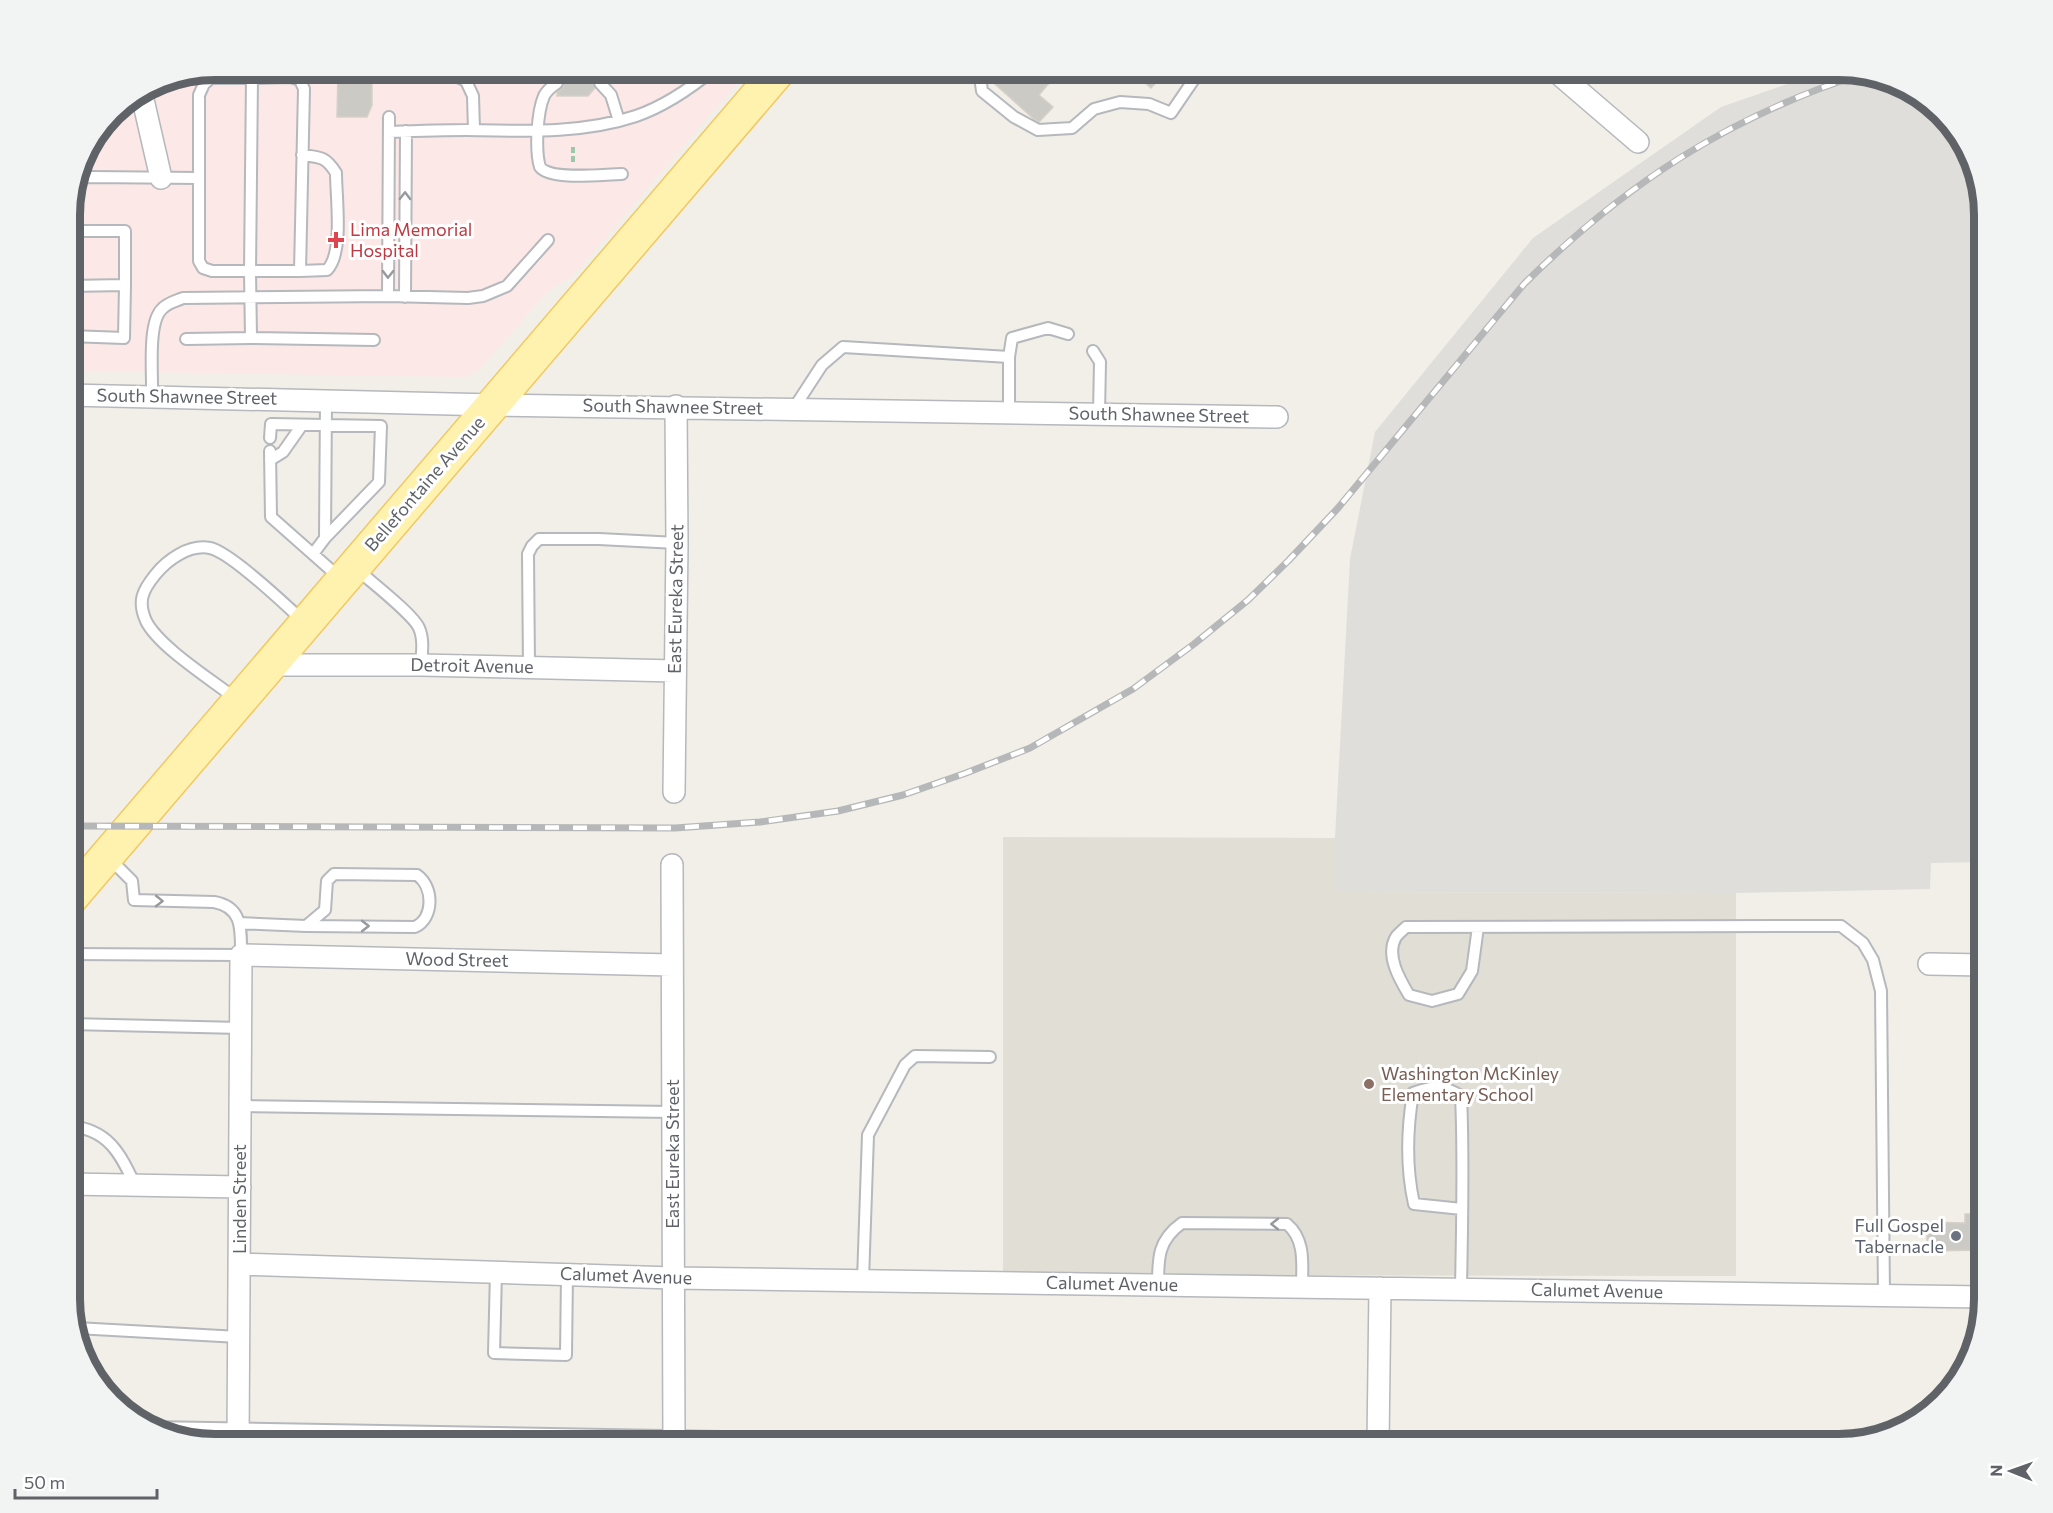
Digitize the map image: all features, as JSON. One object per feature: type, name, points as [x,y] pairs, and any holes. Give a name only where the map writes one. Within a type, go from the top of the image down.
[{"type":"main road","name":"Bellefontaine Avenue","points":[[80,887],[771,80]]},
{"type":"street","points":[[1566,79],[1638,142]]},
{"type":"street","points":[[143,100],[161,178]]},
{"type":"street","name":"South Shawnee Street","points":[[80,395],[493,405],[1277,417]]},
{"type":"street","name":"East Eureka Street","points":[[674,792],[677,543],[675,406]]},
{"type":"street","name":"Detroit Avenue","points":[[270,665],[422,665],[675,671]]},
{"type":"street","name":"East Eureka Street","points":[[672,865],[674,1434]]},
{"type":"street","name":"Wood Street","points":[[241,955],[672,965]]},
{"type":"street","name":"Linden Street","points":[[238,1434],[241,955]]},
{"type":"street","points":[[1929,964],[1974,965]]},
{"type":"street","points":[[80,1184],[240,1187]]},
{"type":"street","name":"Calumet Avenue","points":[[239,1264],[673,1278],[1974,1298]]},
{"type":"street","points":[[1378,1434],[1380,1288]]},
{"type":"lane","points":[[980,80],[982,91],[1014,117],[1038,130],[1072,128],[1094,109],[1120,102],[1149,104],[1172,113],[1194,79]]},
{"type":"lane","points":[[209,80],[199,95],[199,261],[204,268],[212,271],[300,271],[327,270],[333,264],[337,251],[336,173],[322,157],[302,155]]},
{"type":"lane","points":[[251,338],[252,80]]},
{"type":"lane","points":[[300,80],[304,89],[300,271]]},
{"type":"lane","points":[[464,80],[473,96],[474,130]]},
{"type":"lane","points":[[389,132],[538,131],[619,121],[660,106],[699,80]]},
{"type":"lane","points":[[557,83],[543,98],[538,131],[540,167],[547,173],[558,175],[622,174]]},
{"type":"lane","points":[[600,83],[611,95],[619,121]]},
{"type":"lane","points":[[388,296],[389,117]]},
{"type":"lane","points":[[405,297],[406,131]]},
{"type":"lane","points":[[85,177],[199,178]]},
{"type":"lane","points":[[80,231],[126,231],[124,338],[80,336]]},
{"type":"lane","points":[[152,397],[154,325],[160,309],[171,302],[183,298],[388,296],[468,298],[496,292],[507,286],[517,278],[548,240]]},
{"type":"lane","points":[[80,286],[124,285]]},
{"type":"lane","points":[[1009,412],[1009,357],[1012,338],[1048,328],[1068,334]]},
{"type":"lane","points":[[186,339],[374,340]]},
{"type":"lane","points":[[794,408],[822,365],[843,347],[1009,357]]},
{"type":"lane","points":[[1093,351],[1100,362],[1099,414]]},
{"type":"lane","points":[[326,400],[326,538]]},
{"type":"lane","points":[[270,438],[271,424],[381,426],[380,482],[312,554]]},
{"type":"lane","points":[[302,425],[283,452],[270,455],[270,517],[312,554],[348,574],[412,617],[422,638],[422,665]]},
{"type":"lane","points":[[529,667],[528,554],[539,539],[677,543]]},
{"type":"lane","points":[[239,701],[171,648],[154,632],[146,620],[141,600],[143,590],[161,568],[188,550],[211,548],[223,554],[273,593],[305,624]]},
{"type":"lane","points":[[80,954],[241,955],[239,923],[234,911],[226,904],[134,900],[132,881],[107,856]]},
{"type":"lane","points":[[239,923],[306,926],[415,927],[423,923],[427,914],[429,889],[417,876],[334,874],[327,881],[325,910],[306,926]]},
{"type":"lane","points":[[1478,927],[1472,971],[1458,994],[1432,1001],[1409,995],[1398,978],[1392,957],[1395,939],[1406,927],[1840,926],[1863,944],[1873,960],[1881,991],[1884,1296]]},
{"type":"lane","points":[[80,1024],[241,1028]]},
{"type":"lane","points":[[863,1280],[868,1135],[905,1065],[915,1056],[990,1057]]},
{"type":"lane","points":[[1461,1289],[1462,1209],[1461,1096],[1447,1087],[1431,1087],[1413,1093],[1409,1115],[1409,1183],[1414,1204],[1462,1209]]},
{"type":"lane","points":[[240,1106],[673,1112]]},
{"type":"lane","points":[[80,1126],[102,1135],[115,1148],[135,1185]]},
{"type":"lane","points":[[1158,1285],[1158,1254],[1170,1231],[1182,1223],[1287,1224],[1295,1231],[1302,1251],[1302,1287]]},
{"type":"lane","points":[[495,1272],[494,1353],[566,1355],[567,1274]]},
{"type":"lane","points":[[83,1328],[238,1337]]},
{"type":"lane","points":[[184,1430],[220,1434]]},
{"type":"path","points":[[573,147],[573,162]]},
{"type":"shaded area","points":[[1801,79],[1865,82],[1898,93],[1921,107],[1946,132],[1960,155],[1966,171],[1974,215],[1974,862],[1931,863],[1930,889],[1736,893],[1334,892],[1350,559],[1375,432],[1533,238],[1721,107]]},
{"type":"shaded area","name":"Lima Memorial Hospital","points":[[206,80],[740,80],[573,276],[548,291],[479,370],[464,377],[80,371],[80,206],[82,188],[93,155],[107,132],[132,107],[155,93],[188,82]]},
{"type":"shaded area","name":"Washington McKinley Elementary School","points":[[1003,837],[1335,838],[1335,892],[1736,893],[1736,1276],[1003,1275]]},
{"type":"building","points":[[1052,79],[1039,95],[1053,107],[1039,122],[990,80]]},
{"type":"building","points":[[1141,79],[1159,79],[1151,88]]},
{"type":"building","points":[[338,80],[372,80],[372,105],[367,117],[337,117]]},
{"type":"building","points":[[563,80],[594,80],[595,88],[588,96],[557,96],[557,92],[564,83]]},
{"type":"building","name":"Full Gospel Tabernacle","points":[[1965,1214],[1974,1214],[1974,1250],[1927,1251],[1927,1222],[1965,1223]]},
{"type":"railway","points":[[80,826],[675,828],[760,822],[838,811],[903,795],[1030,748],[1133,689],[1248,600],[1338,508],[1524,284],[1601,215],[1681,157],[1724,132],[1815,90],[1845,80]]},
{"type":"place","name":"Lima Memorial Hospital","points":[[336,240]]},
{"type":"place","name":"Washington McKinley Elementary School","points":[[1369,1084]]},
{"type":"place","name":"Full Gospel Tabernacle","points":[[1956,1236]]}]
